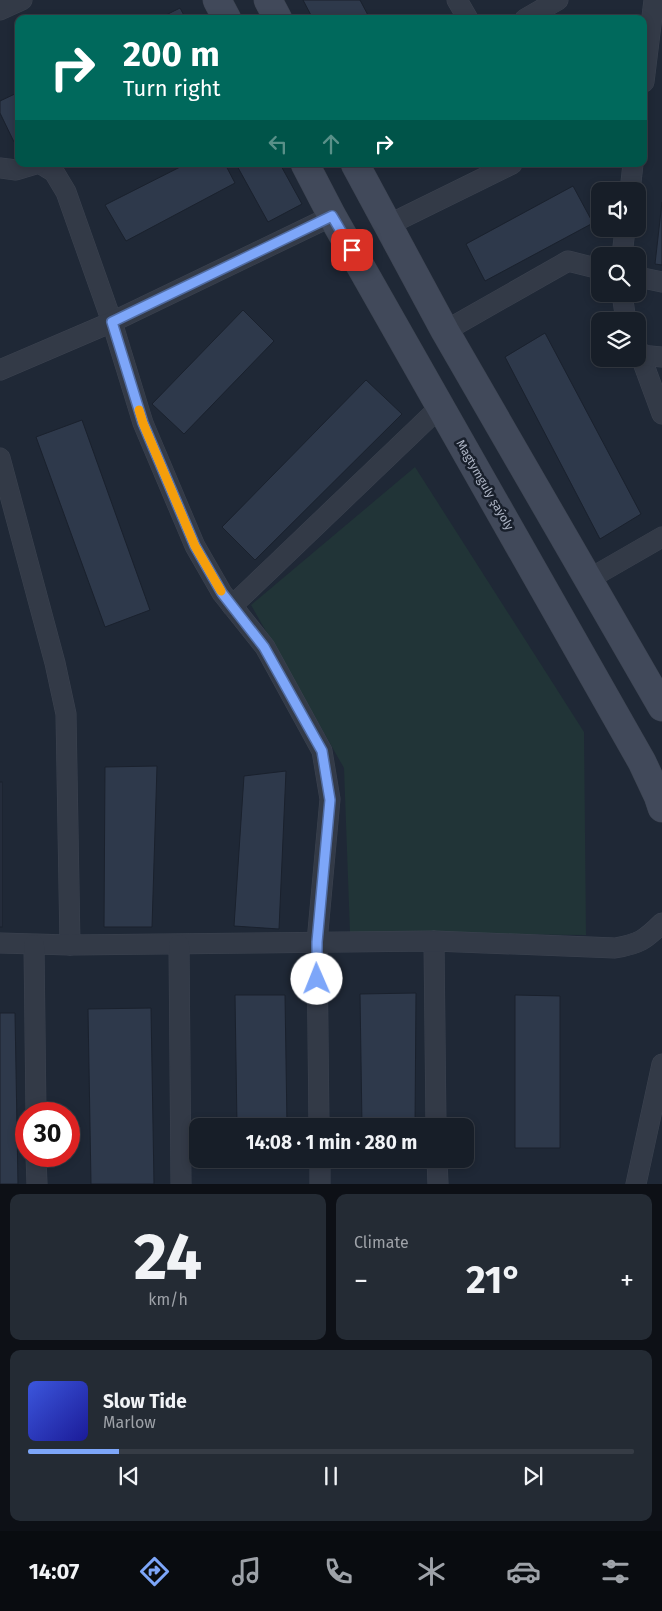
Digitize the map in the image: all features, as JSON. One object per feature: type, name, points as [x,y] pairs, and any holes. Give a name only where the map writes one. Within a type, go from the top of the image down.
[{"type":"street","points":[[0,10],[22,0]]},
{"type":"street","points":[[217,0],[225,15]]},
{"type":"street","points":[[268,0],[276,15]]},
{"type":"street","points":[[457,0],[466,15]]},
{"type":"street","points":[[532,15],[558,0]]},
{"type":"street","points":[[647,57],[654,0]]},
{"type":"street","points":[[0,168],[16,170],[26,167]]},
{"type":"street","points":[[46,167],[54,172],[66,192],[112,322],[143,423],[195,546],[222,593],[264,647],[322,751],[330,800],[317,942],[319,1118]]},
{"type":"street","name":"Magtymguly şaýoly","points":[[307,167],[332,216],[642,762],[662,808]]},
{"type":"street","points":[[357,167],[445,330],[662,707]]},
{"type":"street","points":[[388,225],[506,167]]},
{"type":"street","points":[[631,182],[633,167]]},
{"type":"street","points":[[0,370],[112,322],[332,216]]},
{"type":"street","points":[[445,330],[568,262],[591,266]]},
{"type":"street","points":[[646,279],[662,282]]},
{"type":"street","points":[[646,353],[662,356]]},
{"type":"street","points":[[645,367],[662,414]]},
{"type":"street","points":[[232,606],[441,406]]},
{"type":"street","points":[[0,458],[55,663],[66,714],[70,945]]},
{"type":"street","points":[[589,579],[662,537]]},
{"type":"street","points":[[0,943],[34,945],[179,945],[434,942],[615,948],[642,941],[662,923]]},
{"type":"street","points":[[434,942],[436,1118]]},
{"type":"street","points":[[34,945],[36,1102]]},
{"type":"street","points":[[179,945],[181,1184]]},
{"type":"street","points":[[636,1184],[662,1064]]},
{"type":"street","points":[[36,1167],[37,1184]]},
{"type":"street","points":[[320,1168],[320,1184]]},
{"type":"street","points":[[437,1168],[438,1184]]},
{"type":"green space","points":[[415,467],[584,732],[586,935],[350,933],[344,768],[251,605]]},
{"type":"building","points":[[303,0],[360,0],[368,15],[311,15]]},
{"type":"building","points":[[180,8],[184,15],[166,15]]},
{"type":"building","points":[[15,94],[14,142],[0,113],[0,101]]},
{"type":"building","points":[[180,167],[227,167],[235,183],[126,241],[105,205]]},
{"type":"building","points":[[238,167],[282,167],[302,204],[268,222]]},
{"type":"building","points":[[573,186],[591,219],[591,224],[485,281],[466,244]]},
{"type":"building","points":[[662,202],[662,265],[655,264]]},
{"type":"building","points":[[243,310],[274,341],[184,434],[152,404]]},
{"type":"building","points":[[545,333],[641,514],[600,539],[505,357]]},
{"type":"building","points":[[366,380],[402,414],[255,560],[222,527]]},
{"type":"building","points":[[82,420],[150,610],[105,627],[36,437]]},
{"type":"building","points":[[157,766],[152,927],[104,927],[105,767]]},
{"type":"building","points":[[286,771],[279,929],[234,926],[244,776]]},
{"type":"building","points":[[0,782],[2,782],[2,927],[0,927]]},
{"type":"building","points":[[416,993],[415,1118],[362,1118],[360,994]]},
{"type":"building","points":[[235,995],[285,995],[287,1118],[237,1118]]},
{"type":"building","points":[[515,995],[560,996],[560,1148],[515,1148]]},
{"type":"building","points":[[151,1008],[154,1184],[91,1184],[88,1009]]},
{"type":"building","points":[[0,1013],[15,1013],[17,1102],[15,1102],[15,1167],[18,1167],[18,1184],[0,1184]]},
{"type":"slow traffic","points":[[139,410],[195,546],[221,591]]},
{"type":"route","points":[[317,979],[317,942],[330,800],[322,751],[264,647],[222,593],[195,546],[143,423],[112,322],[332,216],[352,250]]}]
